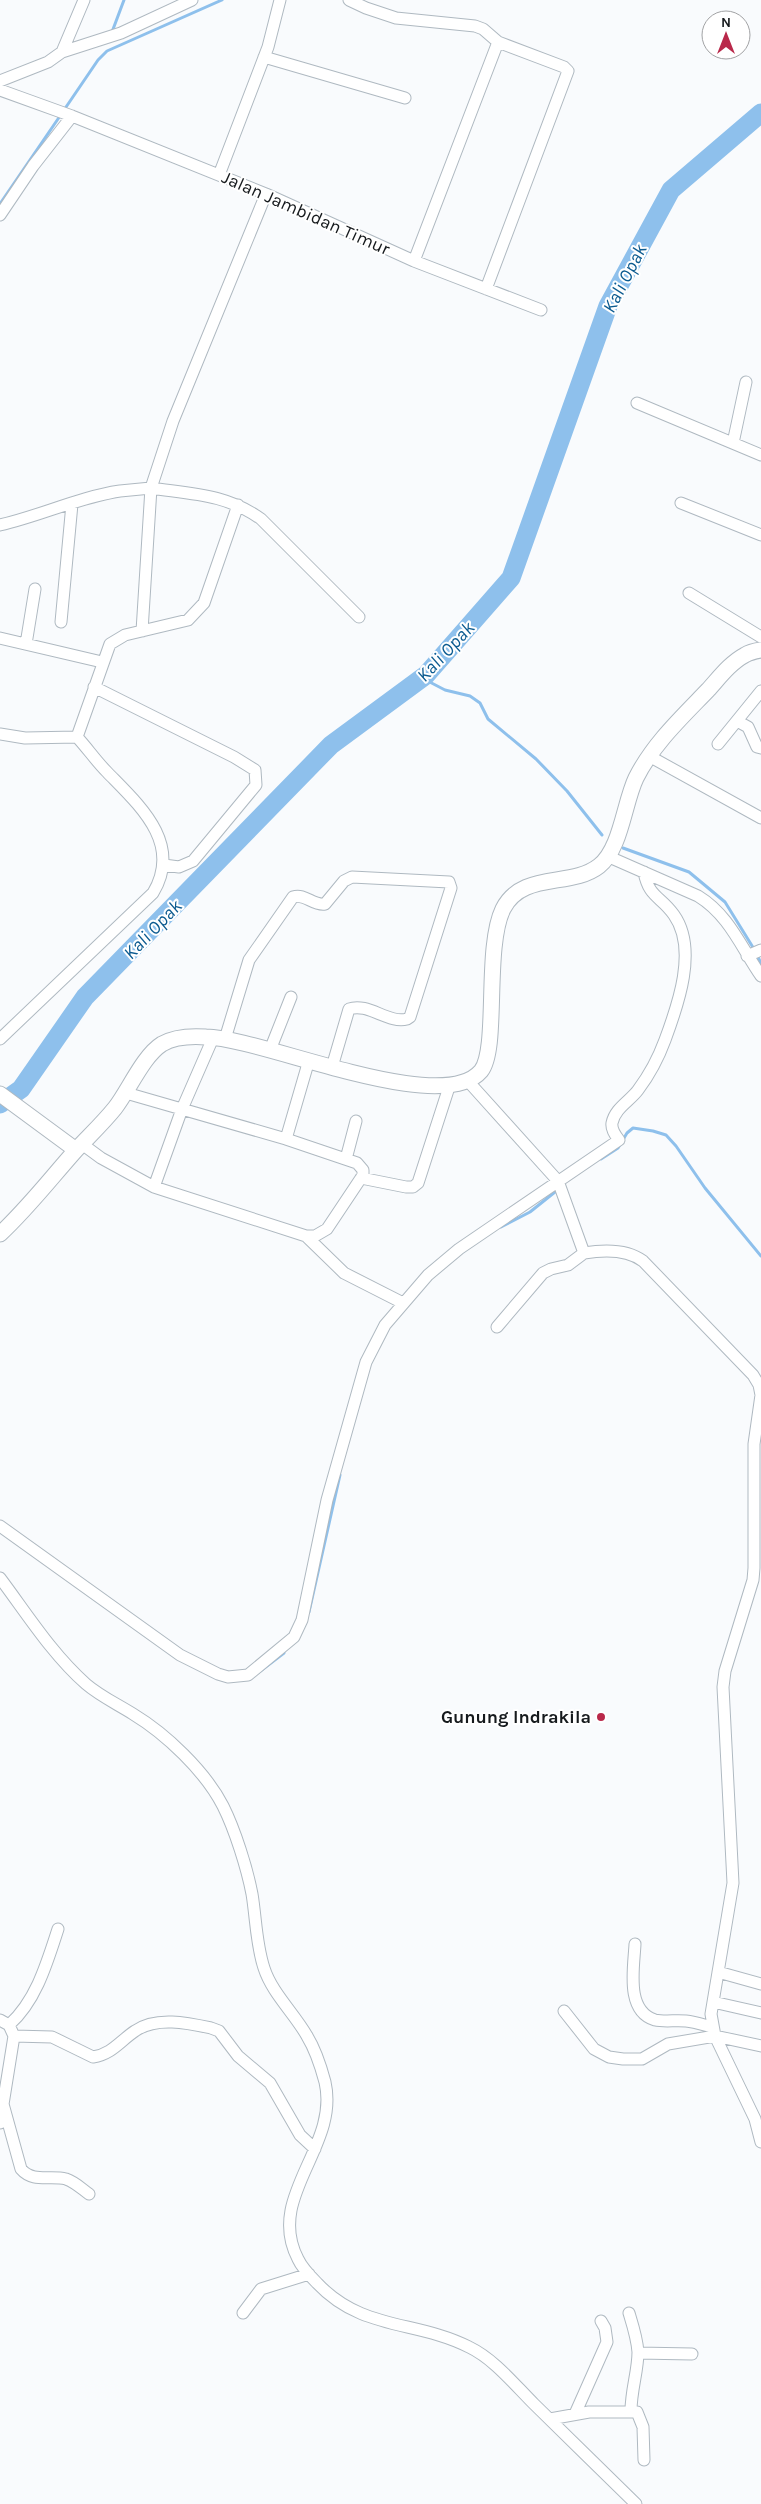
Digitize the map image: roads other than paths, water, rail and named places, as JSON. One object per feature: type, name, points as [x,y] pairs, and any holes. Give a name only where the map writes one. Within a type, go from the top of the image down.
[{"type":"main road","points":[[0,1234],[39,1194],[126,1093],[149,1056],[161,1045],[176,1038],[219,1038],[332,1067],[418,1086],[450,1084],[468,1080],[481,1072],[486,1061],[490,1041],[491,967],[503,909],[511,898],[526,888],[586,873],[599,866],[615,841],[629,794],[649,756],[732,664],[745,654],[761,650]]},
{"type":"main road","points":[[0,1094],[35,1120],[80,1147]]},
{"type":"street","points":[[62,52],[84,0]]},
{"type":"street","points":[[0,81],[48,62],[62,52],[121,33],[192,0]]},
{"type":"street","points":[[219,175],[264,57],[280,0]]},
{"type":"street","points":[[349,0],[396,18],[474,26],[483,29],[498,42],[564,67],[568,74],[486,289]]},
{"type":"street","points":[[414,261],[498,42]]},
{"type":"street","points":[[264,57],[405,98]]},
{"type":"street","name":"Jalan Jambidan Timur","points":[[0,90],[65,113],[266,194],[414,261],[541,310]]},
{"type":"street","points":[[0,215],[65,113]]},
{"type":"street","points":[[142,632],[150,488],[173,421],[266,194]]},
{"type":"street","points":[[733,443],[746,382]]},
{"type":"street","points":[[637,403],[761,455]]},
{"type":"street","points":[[0,525],[119,491],[150,488],[224,499],[262,519],[359,617]]},
{"type":"street","points":[[682,503],[761,535]]},
{"type":"street","points":[[61,622],[72,504]]},
{"type":"street","points":[[77,737],[102,662],[110,644],[116,639],[179,624],[197,613],[204,604],[238,505]]},
{"type":"street","points":[[26,644],[35,589]]},
{"type":"street","points":[[689,593],[761,637]]},
{"type":"street","points":[[0,638],[102,662]]},
{"type":"street","points":[[94,687],[234,757],[255,770],[256,785],[193,861],[179,867],[164,865]]},
{"type":"street","points":[[718,744],[761,691]]},
{"type":"street","points":[[737,721],[748,727],[757,746],[761,748]]},
{"type":"street","points":[[0,734],[25,738],[77,737]]},
{"type":"street","points":[[0,1039],[154,893],[159,884],[164,865],[161,844],[148,817],[90,754],[77,737]]},
{"type":"street","points":[[649,756],[761,818]]},
{"type":"street","points":[[607,856],[709,903],[721,913],[753,954],[761,976]]},
{"type":"street","points":[[0,1526],[180,1655],[218,1674],[234,1677],[248,1675],[287,1643],[299,1629],[327,1500],[366,1362],[385,1325],[428,1275],[459,1248],[619,1140],[614,1134],[612,1124],[614,1117],[620,1108],[637,1092],[654,1068],[682,991],[685,958],[675,917],[667,906],[650,892],[644,872]]},
{"type":"street","points":[[154,1187],[182,1109],[219,1038],[249,960],[293,897],[301,896],[318,904],[325,904],[344,881],[352,877],[449,882],[451,888],[410,1016],[407,1020],[398,1020],[359,1008],[349,1009],[332,1067]]},
{"type":"street","points":[[270,1050],[291,997]]},
{"type":"street","points":[[286,1139],[309,1060]]},
{"type":"street","points":[[468,1080],[558,1181],[584,1253]]},
{"type":"street","points":[[361,1178],[406,1187],[412,1187],[418,1183],[450,1084]]},
{"type":"street","points":[[80,1147],[154,1187],[306,1236],[315,1236],[327,1228],[361,1178],[364,1170],[361,1166],[346,1159],[286,1139],[126,1093]]},
{"type":"street","points":[[346,1159],[356,1121]]},
{"type":"street","points":[[306,1236],[344,1273],[403,1303]]},
{"type":"street","points":[[497,1327],[543,1273],[568,1265],[584,1253],[595,1251],[636,1256],[754,1375],[759,1385],[760,1405],[754,1444],[753,1580],[725,1671],[723,1686],[733,1884],[713,2002],[714,2032],[755,2119],[761,2142]]},
{"type":"street","points":[[0,1578],[74,1672],[106,1699],[136,1716],[190,1761],[203,1775],[223,1806],[251,1890],[264,1968],[271,1982],[308,2038],[325,2084],[327,2109],[315,2149],[290,2204],[288,2224],[290,2239],[298,2260],[309,2274],[338,2302],[368,2318],[437,2334],[472,2348],[500,2370],[636,2504]]},
{"type":"street","points":[[0,2123],[14,2036],[5,2022],[19,2016],[41,1982],[58,1929]]},
{"type":"street","points":[[635,1944],[633,1984],[636,2003],[641,2012],[655,2020],[688,2022],[761,2046]]},
{"type":"street","points":[[718,1972],[761,1984]]},
{"type":"street","points":[[713,2002],[761,2013]]},
{"type":"street","points":[[564,2011],[594,2049],[623,2060],[642,2059],[668,2044],[714,2032]]},
{"type":"street","points":[[14,2036],[52,2037],[93,2057],[110,2052],[135,2031],[155,2022],[211,2028],[225,2038],[238,2056],[270,2083],[300,2135],[315,2149]]},
{"type":"street","points":[[3,2104],[21,2169],[26,2175],[35,2178],[66,2179],[89,2194]]},
{"type":"street","points":[[242,2313],[261,2289],[309,2274]]},
{"type":"street","points":[[629,2314],[636,2336],[638,2353],[631,2389],[631,2411]]},
{"type":"street","points":[[575,2414],[607,2342],[605,2328],[601,2321]]},
{"type":"street","points":[[638,2353],[692,2354]]},
{"type":"street","points":[[550,2419],[575,2414],[637,2412],[641,2419],[644,2460]]},
{"type":"waterway","points":[[112,32],[124,0]]},
{"type":"waterway","points":[[64,110],[98,60],[107,51],[222,0]]},
{"type":"waterway","name":"Kali Opak","points":[[0,1104],[21,1089],[85,997],[331,745],[426,675],[511,578],[608,306],[671,190],[761,113]]},
{"type":"waterway","points":[[0,204],[60,116]]},
{"type":"waterway","points":[[422,678],[445,690],[470,696],[480,703],[488,719],[536,759],[567,791],[602,835]]},
{"type":"waterway","points":[[623,848],[689,872],[725,902],[754,949]]},
{"type":"waterway","points":[[757,955],[761,963]]},
{"type":"waterway","points":[[601,1159],[618,1148],[627,1133],[633,1128],[666,1135],[676,1146],[705,1188],[761,1256]]},
{"type":"waterway","points":[[501,1227],[530,1212],[555,1192]]},
{"type":"waterway","points":[[309,1612],[340,1475]]},
{"type":"waterway","points":[[259,1672],[284,1653]]},
{"type":"place","name":"Gunung Indrakila","points":[[601,1717]]}]
